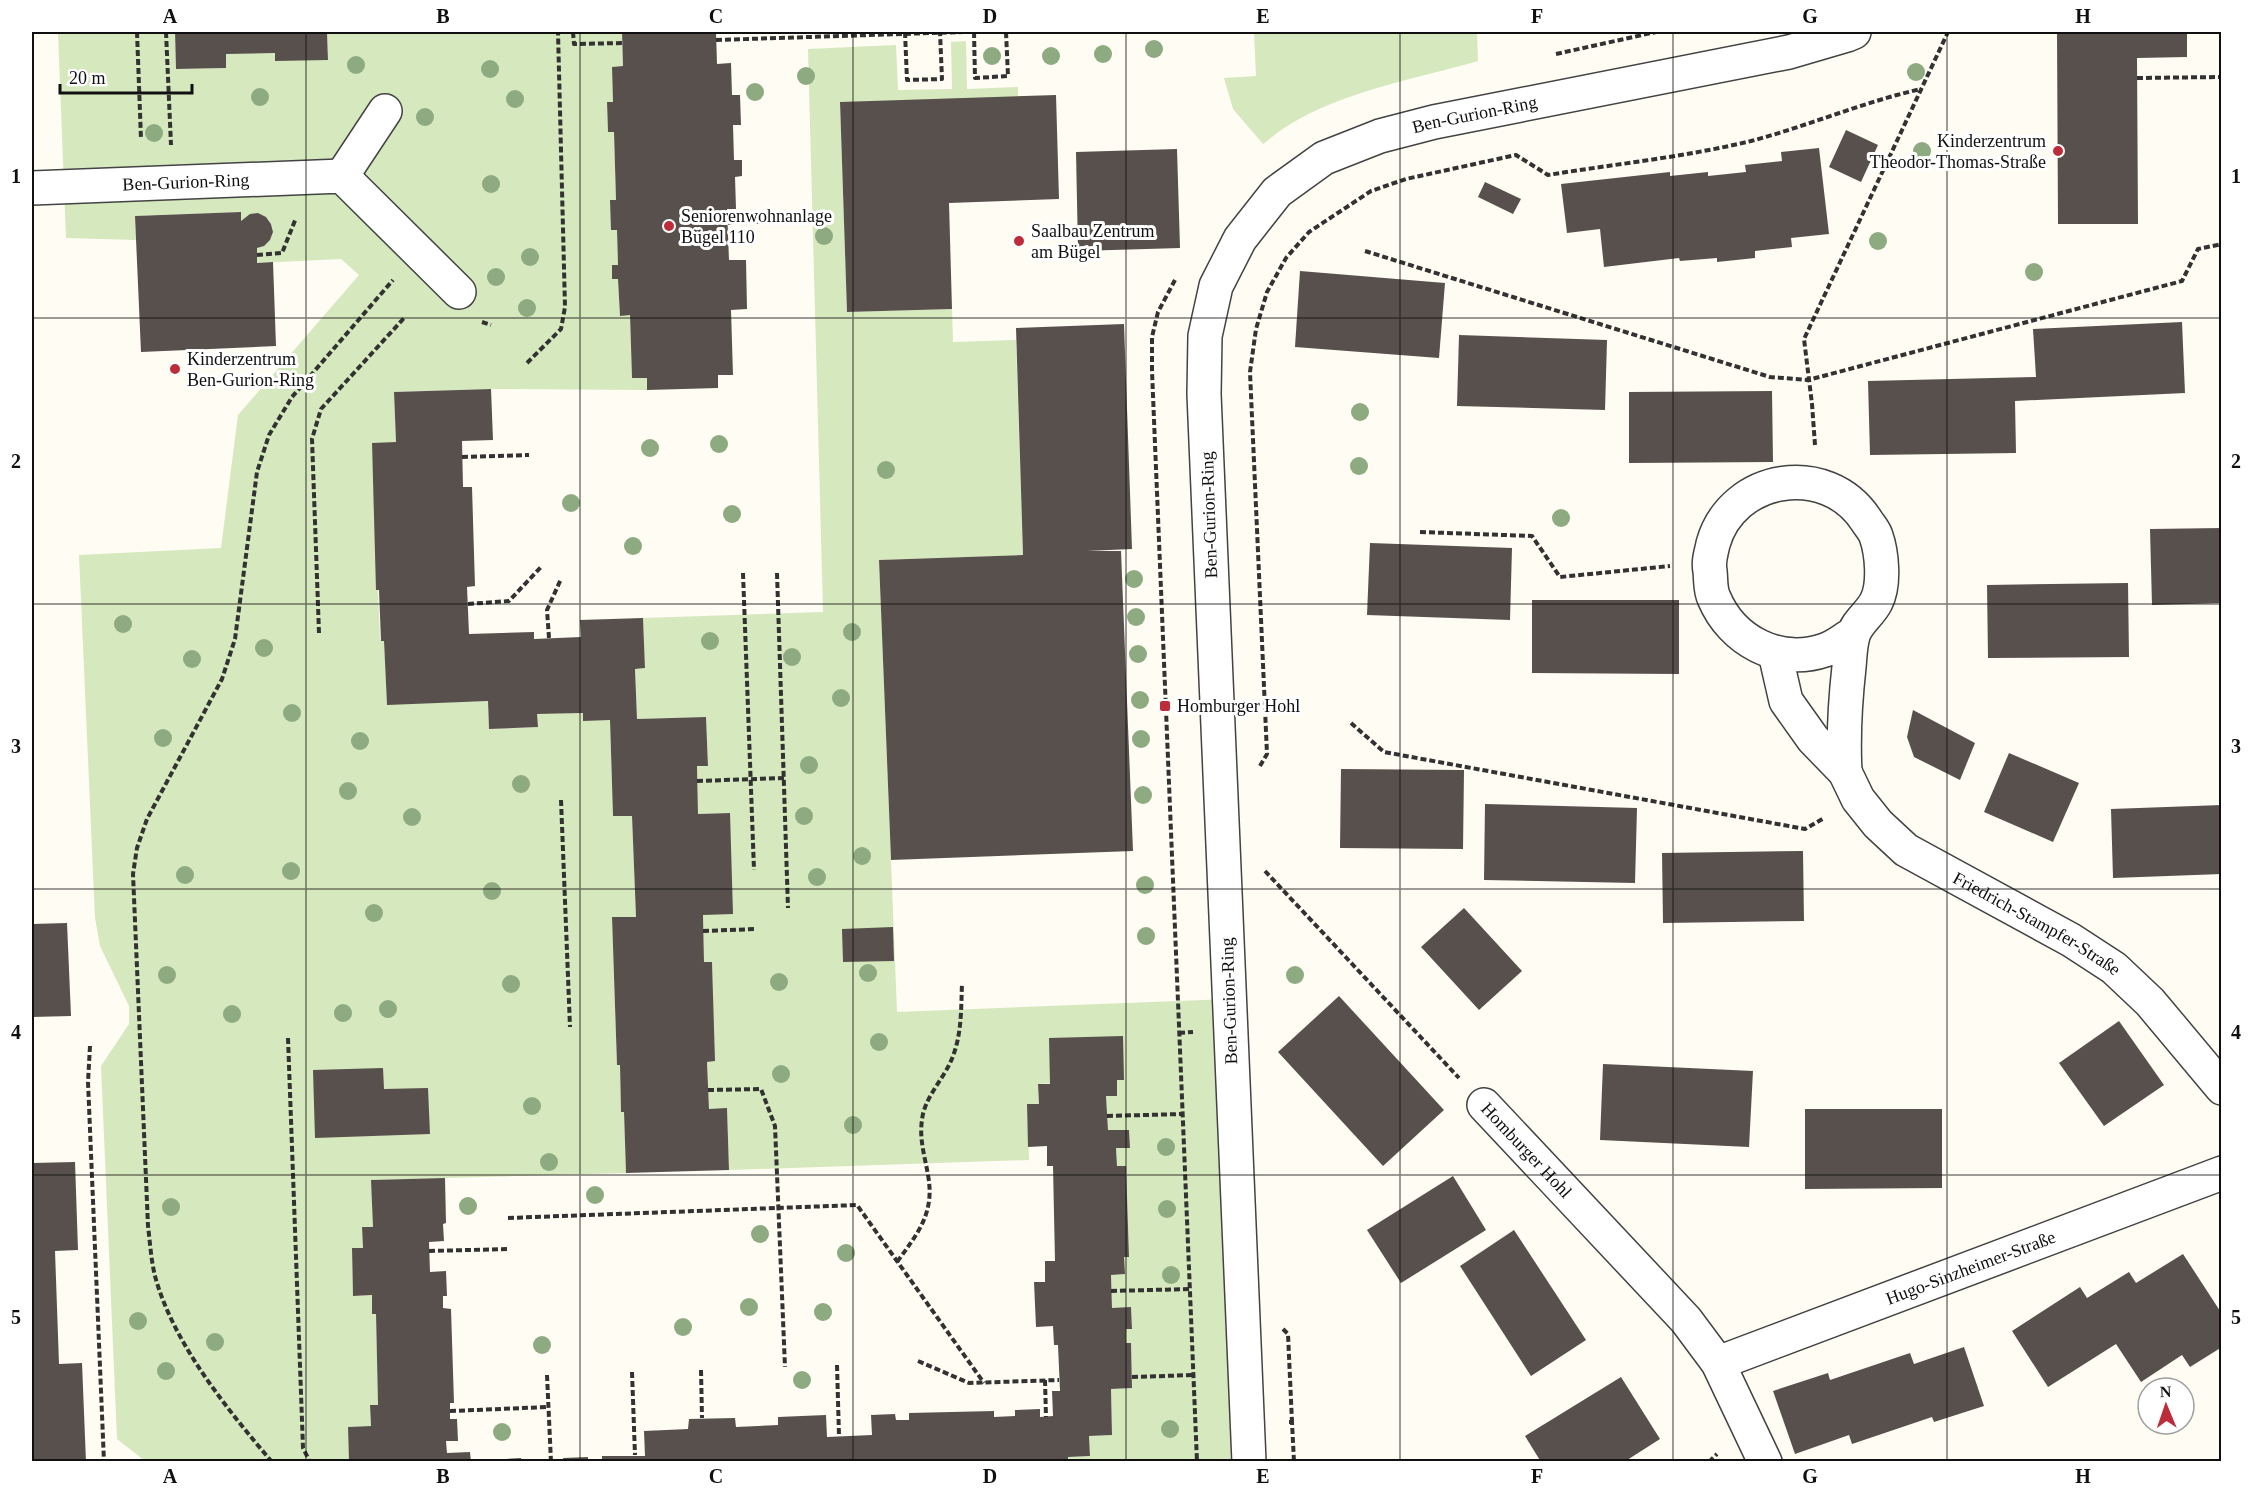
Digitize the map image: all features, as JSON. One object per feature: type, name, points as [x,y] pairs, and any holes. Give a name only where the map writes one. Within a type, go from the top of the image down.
[{"type":"street","name":"Ben-Gurion-Ring","points":[[1249,1461],[1204,394],[1205,336],[1216,286],[1240,239],[1277,192],[1324,158],[1380,136],[1434,122],[1789,52],[1854,32]]},
{"type":"street","points":[[385,111],[342,176],[459,292]]},
{"type":"street","name":"Ben-Gurion-Ring","points":[[32,188],[342,176]]},
{"type":"street","points":[[1794,481],[1818,484],[1841,494],[1858,507],[1876,535],[1883,568],[1877,601],[1853,634],[1826,650],[1796,655],[1775,653],[1752,644],[1726,621],[1713,596],[1708,562],[1717,530],[1738,503],[1767,487],[1794,481]]},
{"type":"street","points":[[1851,785],[1843,735],[1853,634]]},
{"type":"street","name":"Friedrich-Stampfer-Straße","points":[[1775,653],[1786,701],[1813,739],[1851,785],[1878,825],[1906,850],[2071,940],[2114,968],[2150,1002],[2222,1088]]},
{"type":"street","name":"Homburger Hohl","points":[[1484,1105],[1678,1311],[1719,1363],[1766,1461]]},
{"type":"street","name":"Hugo-Sinzheimer-Straße","points":[[1719,1363],[2222,1173]]},
{"type":"path","points":[[137,32],[141,139]]},
{"type":"path","points":[[166,32],[173,183]]},
{"type":"path","points":[[527,363],[561,329],[564,307],[558,32]]},
{"type":"path","points":[[573,32],[574,44],[623,43]]},
{"type":"path","points":[[781,32],[785,38]]},
{"type":"path","points":[[905,32],[907,80],[942,79],[940,32]]},
{"type":"path","points":[[716,40],[872,33],[963,32]]},
{"type":"path","points":[[974,32],[975,78],[1008,76],[1006,32]]},
{"type":"path","points":[[1818,484],[1804,339],[1948,32]]},
{"type":"path","points":[[2137,78],[2222,77]]},
{"type":"path","points":[[1257,773],[1267,754],[1250,372],[1257,329],[1267,292],[1286,258],[1309,232],[1371,191],[1406,179],[1516,155],[1548,175],[1705,150],[1801,127],[1894,95],[1921,89]]},
{"type":"path","points":[[257,255],[282,253],[299,212]]},
{"type":"path","points":[[728,223],[790,220]]},
{"type":"path","points":[[1365,251],[1770,377],[1808,380],[2182,281],[2198,249],[2222,244]]},
{"type":"path","points":[[272,1461],[249,1435],[204,1374],[170,1318],[154,1275],[148,1226],[133,874],[137,848],[147,819],[222,679],[235,639],[257,472],[269,435],[292,397],[393,279]]},
{"type":"path","points":[[319,633],[312,439],[321,409],[405,317]]},
{"type":"path","points":[[479,321],[491,325]]},
{"type":"path","points":[[462,457],[529,455]]},
{"type":"path","points":[[1420,532],[1532,536],[1560,577],[1708,562]]},
{"type":"path","points":[[468,604],[509,602],[541,567]]},
{"type":"path","points":[[743,573],[754,870]]},
{"type":"path","points":[[777,573],[788,908]]},
{"type":"path","points":[[549,639],[547,610],[561,579]]},
{"type":"path","points":[[1351,723],[1384,752],[1805,829],[1851,785]]},
{"type":"path","points":[[697,781],[784,778]]},
{"type":"path","points":[[561,800],[570,1027]]},
{"type":"path","name":"Homburger Hohl","points":[[1263,869],[1484,1105]]},
{"type":"path","points":[[703,931],[756,929]]},
{"type":"path","points":[[897,1262],[923,1226],[928,1202],[929,1179],[921,1142],[922,1119],[928,1101],[950,1062],[960,1033],[962,983]]},
{"type":"path","points":[[288,1038],[303,1448],[310,1461]]},
{"type":"path","points":[[90,1046],[88,1082],[104,1461]]},
{"type":"path","points":[[708,1090],[761,1089],[775,1126],[785,1367]]},
{"type":"path","points":[[1107,1116],[1182,1114]]},
{"type":"path","points":[[508,1218],[857,1205],[984,1383]]},
{"type":"path","points":[[429,1251],[509,1249]]},
{"type":"path","points":[[1112,1291],[1190,1289]]},
{"type":"path","points":[[1281,1326],[1288,1334],[1292,1422]]},
{"type":"path","points":[[918,1361],[969,1383],[1059,1380]]},
{"type":"path","points":[[837,1365],[839,1436]]},
{"type":"path","points":[[701,1370],[702,1418]]},
{"type":"path","points":[[632,1372],[635,1455]]},
{"type":"path","points":[[547,1375],[551,1461]]},
{"type":"path","points":[[1132,1377],[1194,1375]]},
{"type":"path","points":[[1046,1380],[1046,1416]]},
{"type":"path","points":[[450,1411],[548,1407]]},
{"type":"green space","points":[[58,32],[175,32],[176,69],[226,68],[226,54],[275,53],[328,60],[327,32],[622,32],[623,66],[612,67],[613,102],[607,103],[608,132],[614,132],[616,200],[611,230],[617,230],[618,265],[612,265],[612,279],[618,279],[620,315],[630,315],[632,378],[647,378],[647,390],[491,389],[394,392],[396,442],[372,444],[380,640],[384,641],[387,704],[488,701],[489,729],[537,727],[537,714],[583,713],[583,720],[610,720],[613,816],[632,816],[636,917],[612,918],[617,1064],[620,1065],[621,1111],[624,1112],[626,1173],[372,1180],[373,1227],[362,1227],[363,1248],[352,1248],[353,1296],[372,1295],[372,1314],[376,1314],[378,1405],[370,1406],[371,1426],[348,1427],[349,1461],[145,1461],[117,1439],[101,1066],[129,1024],[129,1006],[100,946],[95,918],[79,555],[221,548],[238,415],[359,275],[341,259],[257,263],[257,248],[266,244],[271,238],[273,231],[271,224],[267,218],[260,215],[241,221],[241,212],[135,216],[136,240],[66,238]]},
{"type":"green space","points":[[1254,32],[1477,32],[1478,61],[1380,87],[1332,103],[1289,125],[1263,144],[1233,109],[1224,78],[1256,76]]},
{"type":"green space","points":[[966,41],[967,89],[1018,87],[1018,97],[840,103],[847,312],[952,309],[953,342],[1016,340],[1023,555],[879,560],[897,1012],[1229,999],[1249,1461],[1068,1461],[1068,1457],[1090,1456],[1089,1436],[1112,1435],[1111,1389],[1132,1388],[1131,1343],[1126,1343],[1126,1329],[1132,1328],[1131,1308],[1112,1308],[1111,1275],[1124,1274],[1124,1257],[1129,1257],[1126,1166],[1117,1166],[1116,1148],[1130,1148],[1129,1130],[1108,1130],[1106,1096],[1117,1096],[1117,1080],[1038,1084],[1039,1104],[1027,1105],[1029,1160],[729,1170],[727,1109],[709,1109],[707,1062],[714,1061],[712,962],[704,962],[703,915],[730,813],[698,814],[697,766],[708,765],[706,717],[637,719],[635,669],[645,668],[643,618],[823,612],[808,49],[896,45],[898,90],[952,89],[951,42]]},
{"type":"building","points":[[175,32],[327,32],[328,60],[275,61],[275,53],[226,54],[226,68],[176,69]]},
{"type":"building","name":"Seniorenwohnanlage Bügel 110","points":[[622,32],[716,32],[717,64],[731,63],[732,95],[740,95],[741,125],[733,125],[734,160],[742,160],[742,176],[735,177],[736,209],[727,209],[729,260],[746,260],[747,309],[731,310],[733,375],[718,375],[718,388],[647,390],[647,378],[632,378],[630,315],[620,316],[618,279],[612,279],[612,265],[618,265],[617,230],[611,230],[610,200],[616,200],[614,132],[608,132],[607,102],[613,102],[612,67],[623,66]]},
{"type":"building","points":[[2057,32],[2187,32],[2187,57],[2137,58],[2138,224],[2058,224]]},
{"type":"building","points":[[1056,95],[1059,199],[949,203],[952,309],[847,312],[840,102]]},
{"type":"building","points":[[1846,130],[1878,145],[1861,182],[1829,167]]},
{"type":"building","points":[[1819,148],[1829,234],[1791,238],[1792,247],[1755,251],[1755,258],[1717,262],[1717,258],[1680,261],[1679,258],[1604,267],[1600,229],[1567,233],[1561,184],[1670,172],[1670,176],[1708,172],[1708,176],[1746,172],[1745,165],[1782,161],[1781,152]]},
{"type":"building","points":[[1177,149],[1180,248],[1078,251],[1076,152]]},
{"type":"building","points":[[1485,182],[1521,199],[1513,214],[1478,197]]},
{"type":"building","points":[[241,212],[241,221],[250,214],[258,213],[266,217],[271,224],[273,232],[270,240],[264,246],[257,248],[257,263],[273,262],[276,346],[141,352],[135,216]]},
{"type":"building","points":[[1300,271],[1445,283],[1439,358],[1295,347]]},
{"type":"building","points":[[2182,322],[2185,393],[2015,401],[2016,453],[1870,455],[1868,381],[2036,377],[2033,329]]},
{"type":"building","points":[[1124,324],[1132,549],[1087,551],[1121,551],[1133,851],[891,860],[879,560],[1023,555],[1016,328]]},
{"type":"building","points":[[1459,335],[1607,340],[1605,410],[1457,406]]},
{"type":"building","points":[[491,389],[493,440],[462,441],[463,487],[472,487],[475,586],[467,587],[469,634],[534,632],[534,639],[581,637],[580,620],[643,618],[645,668],[635,669],[637,719],[706,717],[708,766],[697,766],[698,814],[730,813],[733,914],[703,915],[704,962],[712,962],[715,1061],[707,1062],[709,1109],[727,1108],[729,1170],[626,1173],[624,1112],[621,1112],[620,1065],[617,1065],[612,917],[636,917],[632,816],[613,816],[610,720],[583,721],[583,713],[537,714],[538,727],[489,729],[488,701],[387,705],[384,641],[381,641],[379,590],[376,590],[372,443],[396,442],[394,392]]},
{"type":"building","points":[[1772,391],[1773,462],[1629,463],[1629,392]]},
{"type":"building","points":[[2222,528],[2222,603],[2152,605],[2150,529]]},
{"type":"building","points":[[1370,543],[1512,548],[1510,620],[1367,615]]},
{"type":"building","points":[[2128,583],[2129,657],[1988,658],[1987,585]]},
{"type":"building","points":[[1532,600],[1679,600],[1679,674],[1532,673]]},
{"type":"building","points":[[1913,710],[1975,743],[1960,780],[1914,757],[1907,737]]},
{"type":"building","points":[[2009,753],[2079,783],[2053,842],[1984,812]]},
{"type":"building","points":[[1341,769],[1464,770],[1463,849],[1340,848]]},
{"type":"building","points":[[1485,804],[1637,808],[1635,883],[1484,880]]},
{"type":"building","points":[[2222,805],[2222,874],[2113,878],[2111,809]]},
{"type":"building","points":[[1803,851],[1804,921],[1663,923],[1662,853]]},
{"type":"building","points":[[1464,908],[1522,971],[1479,1010],[1421,947]]},
{"type":"building","points":[[67,923],[71,1016],[32,1017],[32,924]]},
{"type":"building","points":[[893,927],[894,961],[843,962],[842,929]]},
{"type":"building","points":[[1339,996],[1444,1110],[1383,1166],[1278,1052]]},
{"type":"building","points":[[2119,1021],[2164,1085],[2104,1126],[2059,1063]]},
{"type":"building","points":[[1123,1036],[1124,1080],[1117,1080],[1117,1096],[1106,1096],[1108,1130],[1129,1130],[1130,1148],[1116,1148],[1117,1166],[1126,1166],[1129,1257],[1124,1257],[1125,1274],[1111,1275],[1112,1308],[1131,1307],[1132,1329],[1126,1329],[1126,1343],[1131,1343],[1132,1388],[1111,1389],[1112,1435],[1089,1436],[1090,1456],[1068,1457],[1068,1462],[602,1462],[602,1456],[645,1456],[644,1431],[688,1429],[689,1419],[735,1418],[736,1427],[778,1425],[778,1417],[826,1415],[827,1437],[872,1435],[871,1415],[895,1414],[896,1420],[909,1420],[909,1413],[994,1411],[994,1417],[1015,1416],[1015,1410],[1040,1409],[1040,1417],[1053,1416],[1052,1391],[1060,1391],[1058,1345],[1054,1345],[1053,1326],[1036,1327],[1034,1282],[1045,1282],[1045,1261],[1055,1261],[1053,1166],[1047,1166],[1047,1146],[1028,1147],[1027,1104],[1039,1104],[1038,1084],[1050,1084],[1049,1038]]},
{"type":"building","points":[[1603,1064],[1753,1071],[1749,1147],[1600,1140]]},
{"type":"building","points":[[383,1068],[384,1089],[428,1088],[430,1134],[315,1138],[313,1070]]},
{"type":"building","points":[[1805,1109],[1942,1109],[1942,1188],[1805,1189]]},
{"type":"building","points":[[75,1162],[78,1250],[55,1251],[59,1364],[82,1363],[86,1462],[32,1462],[32,1163]]},
{"type":"building","points":[[1453,1176],[1486,1230],[1401,1283],[1367,1230]]},
{"type":"building","points":[[445,1178],[444,1241],[429,1242],[430,1272],[446,1271],[447,1296],[443,1296],[443,1308],[451,1309],[454,1403],[450,1403],[450,1419],[457,1419],[458,1441],[446,1441],[447,1453],[470,1452],[471,1462],[349,1462],[348,1427],[371,1426],[370,1405],[378,1405],[376,1314],[372,1314],[372,1295],[353,1296],[352,1248],[363,1248],[362,1227],[373,1227],[371,1180]]},
{"type":"building","points":[[1514,1230],[1586,1340],[1531,1376],[1460,1266]]},
{"type":"building","points":[[2183,1254],[2222,1314],[2222,1347],[2190,1367],[2182,1355],[2150,1376],[2137,1376],[2116,1344],[2048,1387],[2012,1331],[2080,1287],[2087,1298],[2129,1272],[2136,1283]]},
{"type":"building","points":[[1964,1347],[1984,1406],[1934,1422],[1932,1417],[1852,1444],[1849,1435],[1795,1454],[1773,1391],[1828,1373],[1830,1380],[1910,1353],[1914,1364]]},
{"type":"building","points":[[1621,1377],[1660,1439],[1624,1462],[1541,1462],[1525,1436]]},
{"type":"building","points":[[588,1457],[588,1462],[564,1462],[563,1458]]},
{"type":"building","points":[[521,1458],[521,1462],[489,1462],[489,1460]]},
{"type":"place","name":"Kinderzentrum Theodor-Thomas-Straße","points":[[2058,151]]},
{"type":"place","name":"Seniorenwohnanlage Bügel 110","points":[[669,226]]},
{"type":"place","name":"Saalbau Zentrum am Bügel","points":[[1019,241]]},
{"type":"place","name":"Kinderzentrum Ben-Gurion-Ring","points":[[175,369]]},
{"type":"place","name":"Homburger Hohl","points":[[1165,706]]}]
